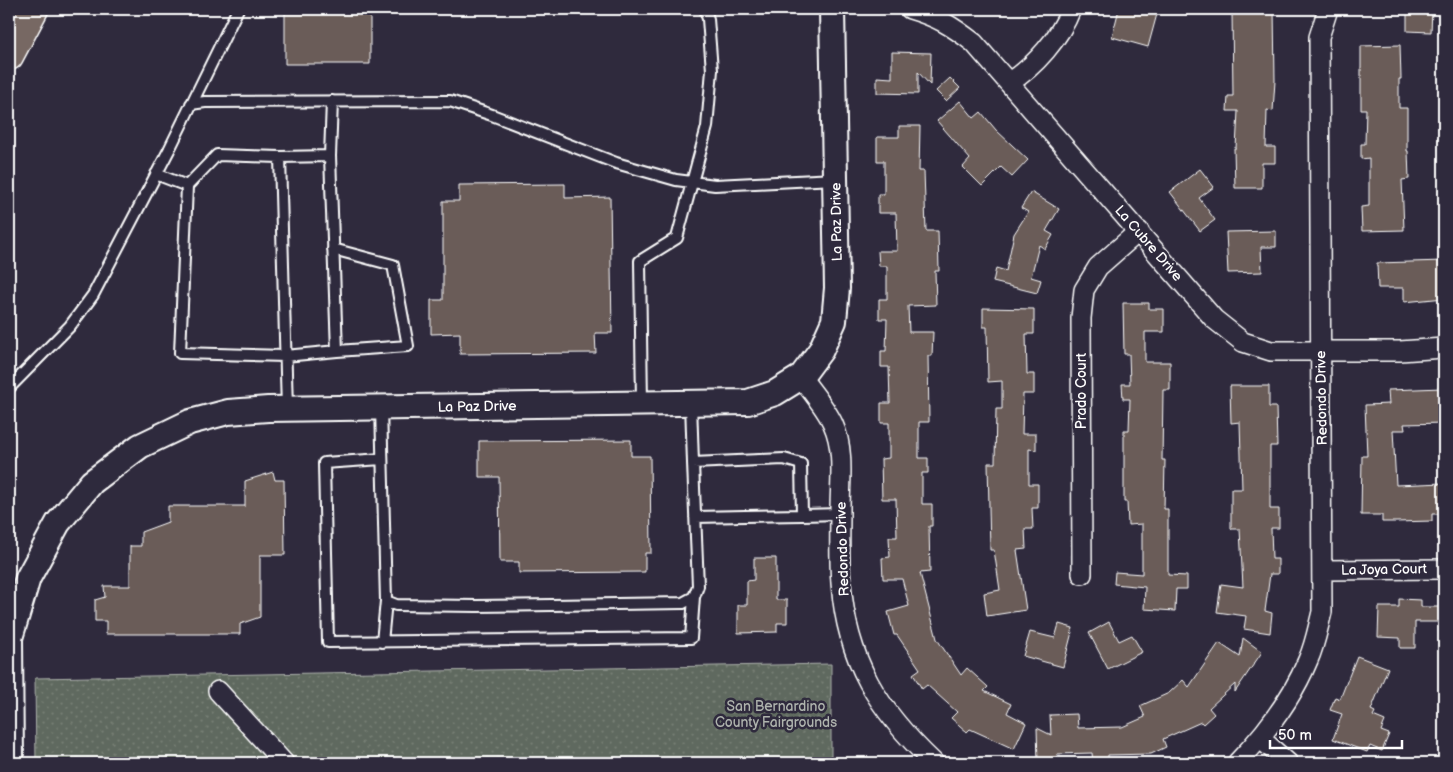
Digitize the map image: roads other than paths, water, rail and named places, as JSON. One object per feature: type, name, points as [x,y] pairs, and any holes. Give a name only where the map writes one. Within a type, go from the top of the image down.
[{"type":"highway","points":[[9,56],[34,9]]},
{"type":"street","name":"La Paz Drive","points":[[11,763],[10,638],[28,578],[58,523],[92,482],[140,446],[190,422],[228,412],[381,407],[748,402],[775,393],[801,377],[821,350],[834,321],[837,288],[832,9]]},
{"type":"street","name":"La Cubre Drive","points":[[910,9],[931,15],[952,26],[974,42],[1214,319],[1243,342],[1271,351],[1400,352],[1444,348]]},
{"type":"street","points":[[1009,83],[1025,72],[1052,42],[1071,9]]},
{"type":"street","name":"Redondo Drive","points":[[1237,763],[1260,739],[1281,710],[1309,660],[1322,612],[1319,37],[1328,9]]},
{"type":"street","name":"Prado Court","points":[[1082,574],[1081,318],[1084,290],[1098,267],[1139,231]]},
{"type":"street","name":"Redondo Drive","points":[[801,377],[833,424],[840,446],[841,582],[848,633],[862,672],[882,707],[912,743],[934,763]]},
{"type":"street","name":"La Joya Court","points":[[1323,570],[1444,569]]},
{"type":"street","points":[[218,692],[284,763]]},
{"type":"street","points":[[1260,739],[1288,763]]},
{"type":"lane","points":[[9,388],[70,326],[93,295],[238,9]]},
{"type":"lane","points":[[642,404],[640,261],[677,238],[707,127],[712,70],[708,19],[705,9]]},
{"type":"lane","points":[[332,101],[330,156],[337,351]]},
{"type":"lane","points":[[191,104],[205,102],[450,101],[492,115],[616,163],[676,180],[715,185],[835,179]]},
{"type":"lane","points":[[330,156],[280,158],[217,155],[188,186],[180,353],[286,356],[408,346],[393,265],[334,249]]},
{"type":"lane","points":[[280,158],[287,409]]},
{"type":"lane","points":[[156,174],[188,186]]},
{"type":"lane","points":[[382,459],[324,463],[328,642],[691,638],[694,597],[698,586],[692,403]]},
{"type":"lane","points":[[381,407],[386,601],[382,642]]},
{"type":"lane","points":[[693,462],[784,459],[801,464],[802,515]]},
{"type":"lane","points":[[695,517],[840,514]]},
{"type":"lane","points":[[386,601],[396,605],[477,606],[683,603],[694,597]]},
{"type":"park label","name":"San Bernardino County Fairgrounds","points":[[776,714]]}]
